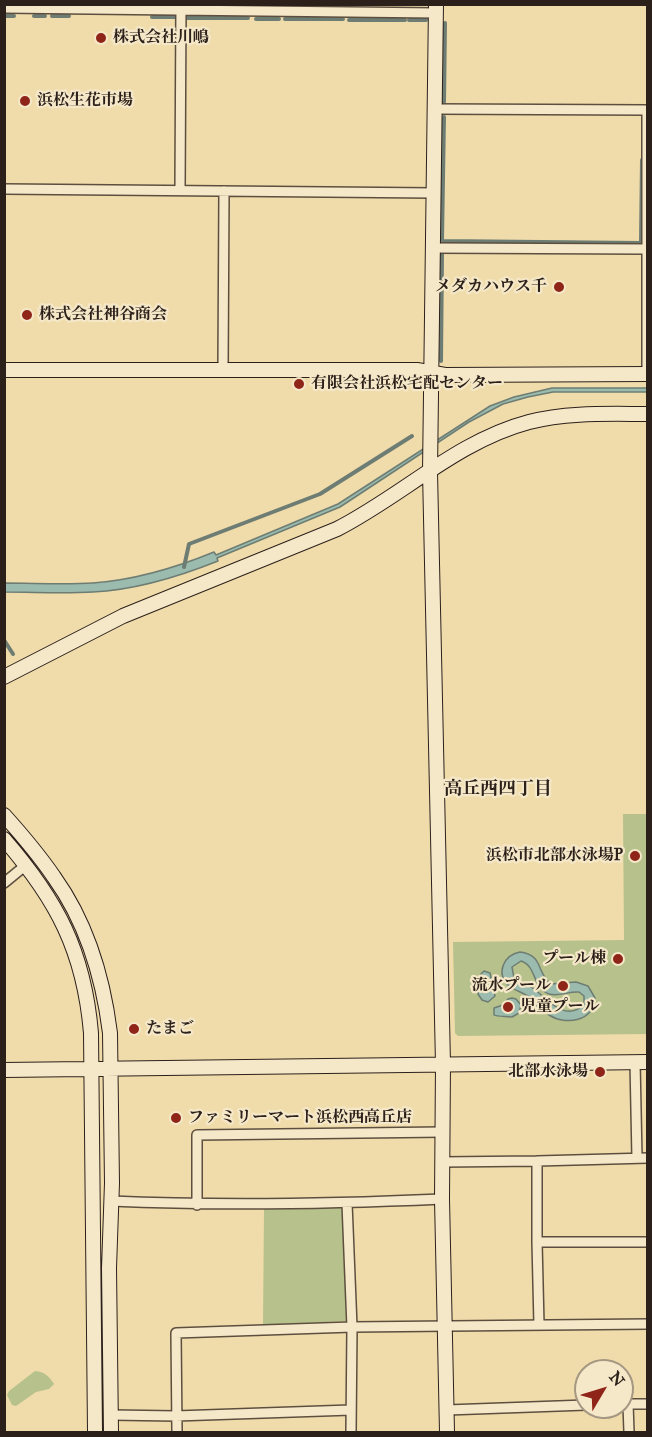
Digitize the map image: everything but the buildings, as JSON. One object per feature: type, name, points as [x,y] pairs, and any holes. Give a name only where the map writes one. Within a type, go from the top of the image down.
[{"type":"street","points":[[180,190],[181,7]]},
{"type":"street","points":[[4,8],[436,9],[430,472],[443,1064],[442,1199],[447,1432]]},
{"type":"street","points":[[4,370],[417,370],[445,375],[647,374],[647,110],[435,109]]},
{"type":"street","points":[[4,189],[434,193]]},
{"type":"street","points":[[223,370],[224,191]]},
{"type":"street","points":[[433,248],[647,249]]},
{"type":"street","points":[[4,677],[123,616],[337,529],[479,441],[529,422],[575,415],[648,414]]},
{"type":"street","points":[[4,815],[55,878],[85,933],[99,972],[106,1002],[111,1068],[109,1268],[111,1432]]},
{"type":"street","points":[[4,838],[27,865],[52,902],[76,956],[89,1014],[95,1432]]},
{"type":"street","points":[[4,883],[27,865]]},
{"type":"street","points":[[4,1070],[641,1062],[637,1158]]},
{"type":"street","points":[[197,1205],[197,1135],[443,1132]]},
{"type":"street","points":[[442,1162],[648,1158]]},
{"type":"street","points":[[537,1161],[539,1325]]},
{"type":"street","points":[[111,1202],[197,1205],[442,1199]]},
{"type":"street","points":[[347,1203],[352,1326],[351,1432]]},
{"type":"street","points":[[537,1242],[648,1242]]},
{"type":"street","points":[[177,1432],[176,1333],[352,1326],[648,1324]]},
{"type":"street","points":[[447,1410],[574,1406]]},
{"type":"street","points":[[111,1415],[176,1416],[351,1410]]},
{"type":"green space","points":[[623,814],[647,814],[647,1034],[458,1036],[455,1033],[453,942],[624,940]]},
{"type":"green space","points":[[344,1206],[346,1321],[263,1325],[264,1208]]},
{"type":"green space","points":[[35,1371],[46,1375],[54,1384],[49,1389],[36,1392],[16,1406],[12,1405],[7,1395],[9,1391]]},
{"type":"shaded area","points":[[552,388],[647,388],[647,392],[553,392],[503,404],[469,422],[340,507],[217,558],[218,561],[172,577],[141,586],[109,591],[5,592],[5,583],[71,584],[109,581],[155,572],[214,552],[216,555],[338,504],[490,406],[514,397]]},
{"type":"shaded area","name":"流水プール","points":[[520,952],[533,957],[546,980],[551,984],[576,982],[588,986],[595,998],[590,1012],[571,1021],[556,1018],[537,1007],[527,995],[509,986],[502,970],[506,961]],"holes":[[[521,961],[526,964],[544,991],[553,995],[579,992],[584,996],[584,1005],[577,1010],[570,1011],[557,1008],[531,987],[514,978],[512,967]]]},
{"type":"shaded area","points":[[484,971],[490,973],[495,996],[488,1002],[482,1000],[478,994],[480,975]]},
{"type":"shaded area","name":"児童プール","points":[[512,998],[521,1005],[519,1013],[512,1017],[494,1015],[494,1008]]},
{"type":"waterway","points":[[4,16],[14,16]]},
{"type":"waterway","points":[[34,16],[45,16]]},
{"type":"waterway","points":[[52,16],[69,16]]},
{"type":"waterway","points":[[152,17],[178,17]]},
{"type":"waterway","points":[[184,18],[248,18]]},
{"type":"waterway","points":[[256,19],[279,19]]},
{"type":"waterway","points":[[285,19],[343,19]]},
{"type":"waterway","points":[[349,20],[405,20]]},
{"type":"waterway","points":[[409,20],[426,20]]},
{"type":"waterway","points":[[444,102],[445,23]]},
{"type":"waterway","points":[[442,240],[444,117]]},
{"type":"waterway","points":[[641,242],[642,160]]},
{"type":"waterway","points":[[443,241],[640,243]]},
{"type":"waterway","points":[[441,361],[442,254]]},
{"type":"waterway","points":[[184,567],[189,544],[320,494],[412,436]]},
{"type":"waterway","points":[[4,640],[13,654]]},
{"type":"place","name":"株式会社川嶋","points":[[101,38]]},
{"type":"place","name":"浜松生花市場","points":[[25,101]]},
{"type":"place","name":"メダカハウス千","points":[[559,287]]},
{"type":"place","name":"株式会社神谷商会","points":[[27,315]]},
{"type":"place","name":"有限会社浜松宅配センター","points":[[299,384]]},
{"type":"place","name":"浜松市北部水泳場P","points":[[635,856]]},
{"type":"place","name":"プール棟","points":[[618,959]]},
{"type":"place","name":"流水プール","points":[[563,986]]},
{"type":"place","name":"児童プール","points":[[508,1007]]},
{"type":"place","name":"たまご","points":[[134,1029]]},
{"type":"place","name":"北部水泳場","points":[[600,1072]]},
{"type":"place","name":"ファミリーマート浜松西高丘店","points":[[176,1118]]},
{"type":"district","name":"高丘西四丁目","points":[[498,790]]}]
